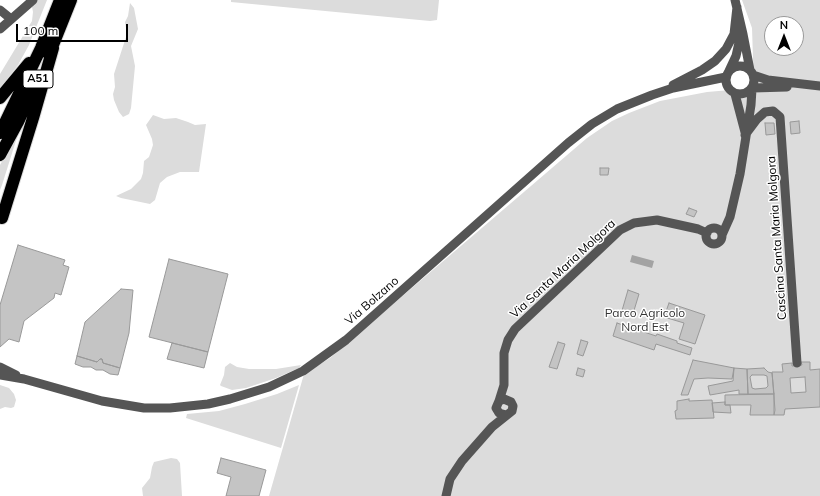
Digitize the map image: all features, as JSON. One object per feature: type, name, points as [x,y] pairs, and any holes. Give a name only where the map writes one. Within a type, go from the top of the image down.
[{"type":"highway","name":"A51","points":[[0,155],[18,122],[47,48],[60,0]]},
{"type":"highway","name":"A51","points":[[0,133],[47,48],[71,0]]},
{"type":"highway","points":[[0,98],[47,48]]},
{"type":"highway","points":[[1,221],[34,118],[47,48]]},
{"type":"street","points":[[0,29],[33,0]]},
{"type":"street","points":[[737,7],[754,81],[745,135]]},
{"type":"street","points":[[737,7],[740,38],[736,56],[728,74],[731,91],[745,135]]},
{"type":"street","points":[[659,92],[702,70],[715,61],[726,49],[734,34],[737,7]]},
{"type":"street","points":[[0,10],[11,19]]},
{"type":"street","points":[[728,74],[734,67],[741,66],[768,80],[820,86]]},
{"type":"street","name":"Via Bolzano","points":[[24,379],[102,401],[144,408],[170,408],[208,404],[230,400],[268,388],[316,363],[356,332],[579,133],[617,109],[659,92],[728,74]]},
{"type":"street","name":"Via Bolzano","points":[[688,85],[719,85],[731,91]]},
{"type":"street","points":[[731,91],[744,94],[752,88],[781,87],[820,89]]},
{"type":"street","name":"Cascina Santa Maria Molgora","points":[[745,135],[761,114],[769,111],[776,113],[780,117],[797,363]]},
{"type":"street","name":"Via Santa Maria Molgora","points":[[504,385],[504,354],[508,340],[515,329],[620,230],[634,223],[656,220],[698,229],[707,233],[711,229],[715,228],[720,231],[722,235],[730,217],[738,181],[745,135]]},
{"type":"street","points":[[0,367],[24,379]]},
{"type":"street","points":[[0,375],[24,379]]},
{"type":"street","points":[[446,496],[450,479],[462,461],[492,427],[513,409],[504,385]]},
{"type":"street","points":[[492,427],[497,411],[496,406],[504,385]]},
{"type":"street","points":[[499,401],[504,399],[509,400]]},
{"type":"street","points":[[497,411],[506,415]]},
{"type":"green space","points":[[35,0],[47,0],[29,45],[18,65],[0,88],[0,74],[32,21],[32,7]]},
{"type":"green space","points":[[231,0],[439,0],[437,20],[430,21],[231,2]]},
{"type":"green space","name":"Parco Agricolo Nord Est","points":[[742,0],[820,0],[820,496],[269,496],[304,374],[330,358],[587,138],[612,121],[660,101],[707,92],[754,88],[752,28]]},
{"type":"green space","points":[[130,3],[134,8],[138,29],[131,46],[135,66],[131,108],[129,114],[123,117],[114,100],[114,74],[127,34],[125,22],[128,16]]},
{"type":"green space","points":[[153,115],[164,119],[176,118],[195,125],[206,124],[199,172],[180,172],[167,177],[160,183],[155,200],[150,204],[116,196],[131,189],[141,179],[144,161],[149,157],[153,145],[146,125]]},
{"type":"green space","points":[[19,131],[2,185],[0,190],[0,165]]},
{"type":"green space","points":[[230,363],[237,367],[249,369],[276,369],[301,365],[299,368],[276,378],[246,388],[232,390],[220,385],[225,367]]},
{"type":"green space","points":[[0,385],[9,388],[14,394],[16,400],[14,407],[5,407],[0,409]]},
{"type":"green space","points":[[299,385],[281,448],[186,418],[187,414],[219,411],[277,394]]},
{"type":"green space","points":[[171,458],[177,459],[180,463],[182,496],[143,496],[142,488],[150,478],[154,462]]},
{"type":"shaded area","points":[[632,255],[654,261],[652,268],[630,262]]},
{"type":"building","points":[[799,121],[800,133],[791,134],[790,122]]},
{"type":"building","points":[[765,123],[774,123],[775,134],[766,135]]},
{"type":"building","points":[[600,168],[609,168],[608,175],[600,175]]},
{"type":"building","points":[[689,208],[697,211],[694,217],[686,214]]},
{"type":"building","points":[[18,245],[65,260],[63,265],[69,267],[61,295],[55,293],[54,298],[24,321],[19,342],[9,339],[0,347],[0,305]]},
{"type":"building","points":[[169,259],[228,274],[208,352],[149,337]]},
{"type":"building","points":[[121,289],[133,290],[129,333],[120,368],[103,363],[102,359],[97,362],[77,356],[85,322]]},
{"type":"building","points":[[628,290],[639,294],[632,317],[621,314]]},
{"type":"building","points":[[669,303],[705,315],[695,344],[679,339],[684,323],[664,317]]},
{"type":"building","points":[[617,323],[656,336],[657,334],[677,341],[677,343],[692,348],[690,355],[656,344],[654,350],[613,336]]},
{"type":"building","points":[[581,340],[588,342],[583,356],[577,354]]},
{"type":"building","points":[[558,342],[565,344],[557,369],[549,367]]},
{"type":"building","points":[[172,343],[208,352],[204,368],[167,359]]},
{"type":"building","points":[[77,356],[97,362],[102,359],[103,363],[120,368],[118,375],[75,364]]},
{"type":"building","points":[[693,360],[734,368],[732,379],[694,379],[688,395],[681,395]]},
{"type":"building","points":[[801,362],[810,362],[810,370],[820,369],[820,407],[785,409],[784,415],[774,415],[775,410],[772,372],[783,372],[782,364],[792,363],[792,366],[802,365]],"holes":[[[805,377],[806,392],[791,393],[790,378]]]},
{"type":"building","points":[[578,368],[585,370],[583,377],[576,375]]},
{"type":"building","points":[[734,368],[747,369],[748,394],[739,394],[739,390],[710,395],[708,386],[733,381]]},
{"type":"building","points":[[764,368],[768,372],[772,373],[774,394],[748,394],[747,369]],"holes":[[[752,375],[767,376],[768,386],[766,388],[752,388],[750,377]]]},
{"type":"building","points":[[774,394],[774,415],[750,415],[751,405],[725,405],[725,395]]},
{"type":"building","points":[[689,399],[689,401],[712,400],[714,418],[676,419],[675,411],[677,410],[677,401]]},
{"type":"building","points":[[725,402],[725,405],[730,405],[731,413],[713,412],[712,403]]},
{"type":"building","points":[[221,458],[266,470],[259,496],[226,496],[231,477],[217,473]]}]
